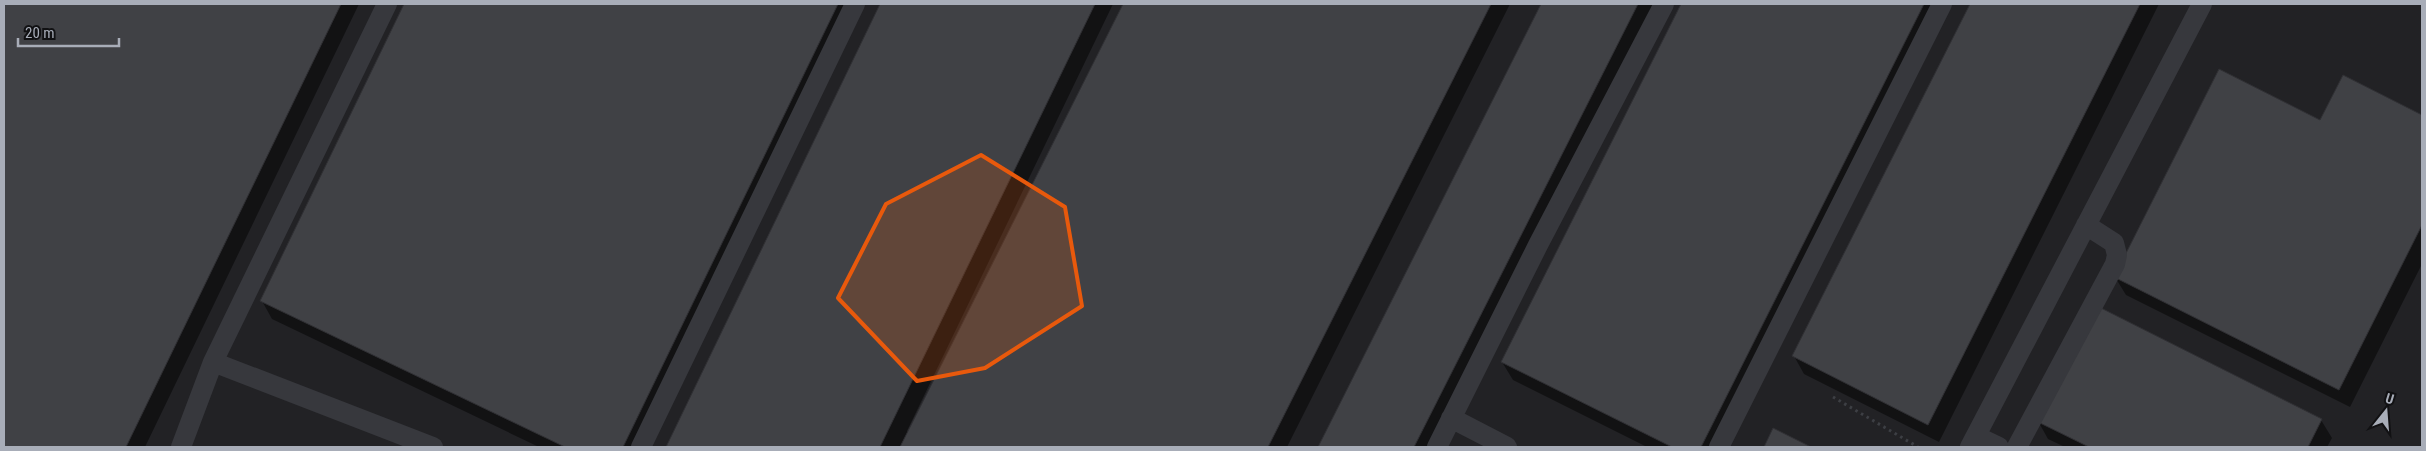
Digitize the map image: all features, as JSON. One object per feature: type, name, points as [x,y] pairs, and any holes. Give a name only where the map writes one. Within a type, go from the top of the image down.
[{"type":"lane","points":[[181,447],[213,362],[386,4]]},
{"type":"lane","points":[[641,447],[855,4]]},
{"type":"lane","points":[[1437,447],[1538,244],[1664,4]]},
{"type":"lane","points":[[1720,447],[1942,4]]},
{"type":"lane","points":[[1999,447],[1973,442],[2202,4]]},
{"type":"lane","points":[[2017,447],[2115,264],[2117,255],[2114,243],[2086,225]]},
{"type":"lane","points":[[213,362],[433,447]]},
{"type":"lane","points":[[1451,418],[1507,447]]},
{"type":"path","points":[[1833,397],[1918,447]]},
{"type":"highlighted area","points":[[981,155],[1065,207],[1082,306],[985,368],[917,381],[838,298],[886,204]]},
{"type":"shaded area","points":[[4,4],[2422,4],[2422,447],[4,447]]},
{"type":"building","points":[[4,4],[341,4],[126,447],[4,447]]},
{"type":"building","points":[[404,4],[838,4],[623,447],[565,447],[260,301]]},
{"type":"building","points":[[880,4],[1095,4],[880,447],[666,447]]},
{"type":"building","points":[[1123,4],[1491,4],[1268,447],[900,447]]},
{"type":"building","points":[[1541,4],[1638,4],[1414,447],[1318,447]]},
{"type":"building","points":[[1681,4],[1924,4],[1701,447],[1672,447],[1501,362]]},
{"type":"building","points":[[1970,4],[2140,4],[1928,425],[1792,356]]},
{"type":"building","points":[[2219,69],[2320,120],[2343,75],[2422,115],[2422,225],[2339,390],[2114,277]]},
{"type":"building","points":[[2095,305],[2322,419],[2308,447],[2089,447],[2036,421]]},
{"type":"building","points":[[1773,428],[1811,447],[1764,447]]}]
